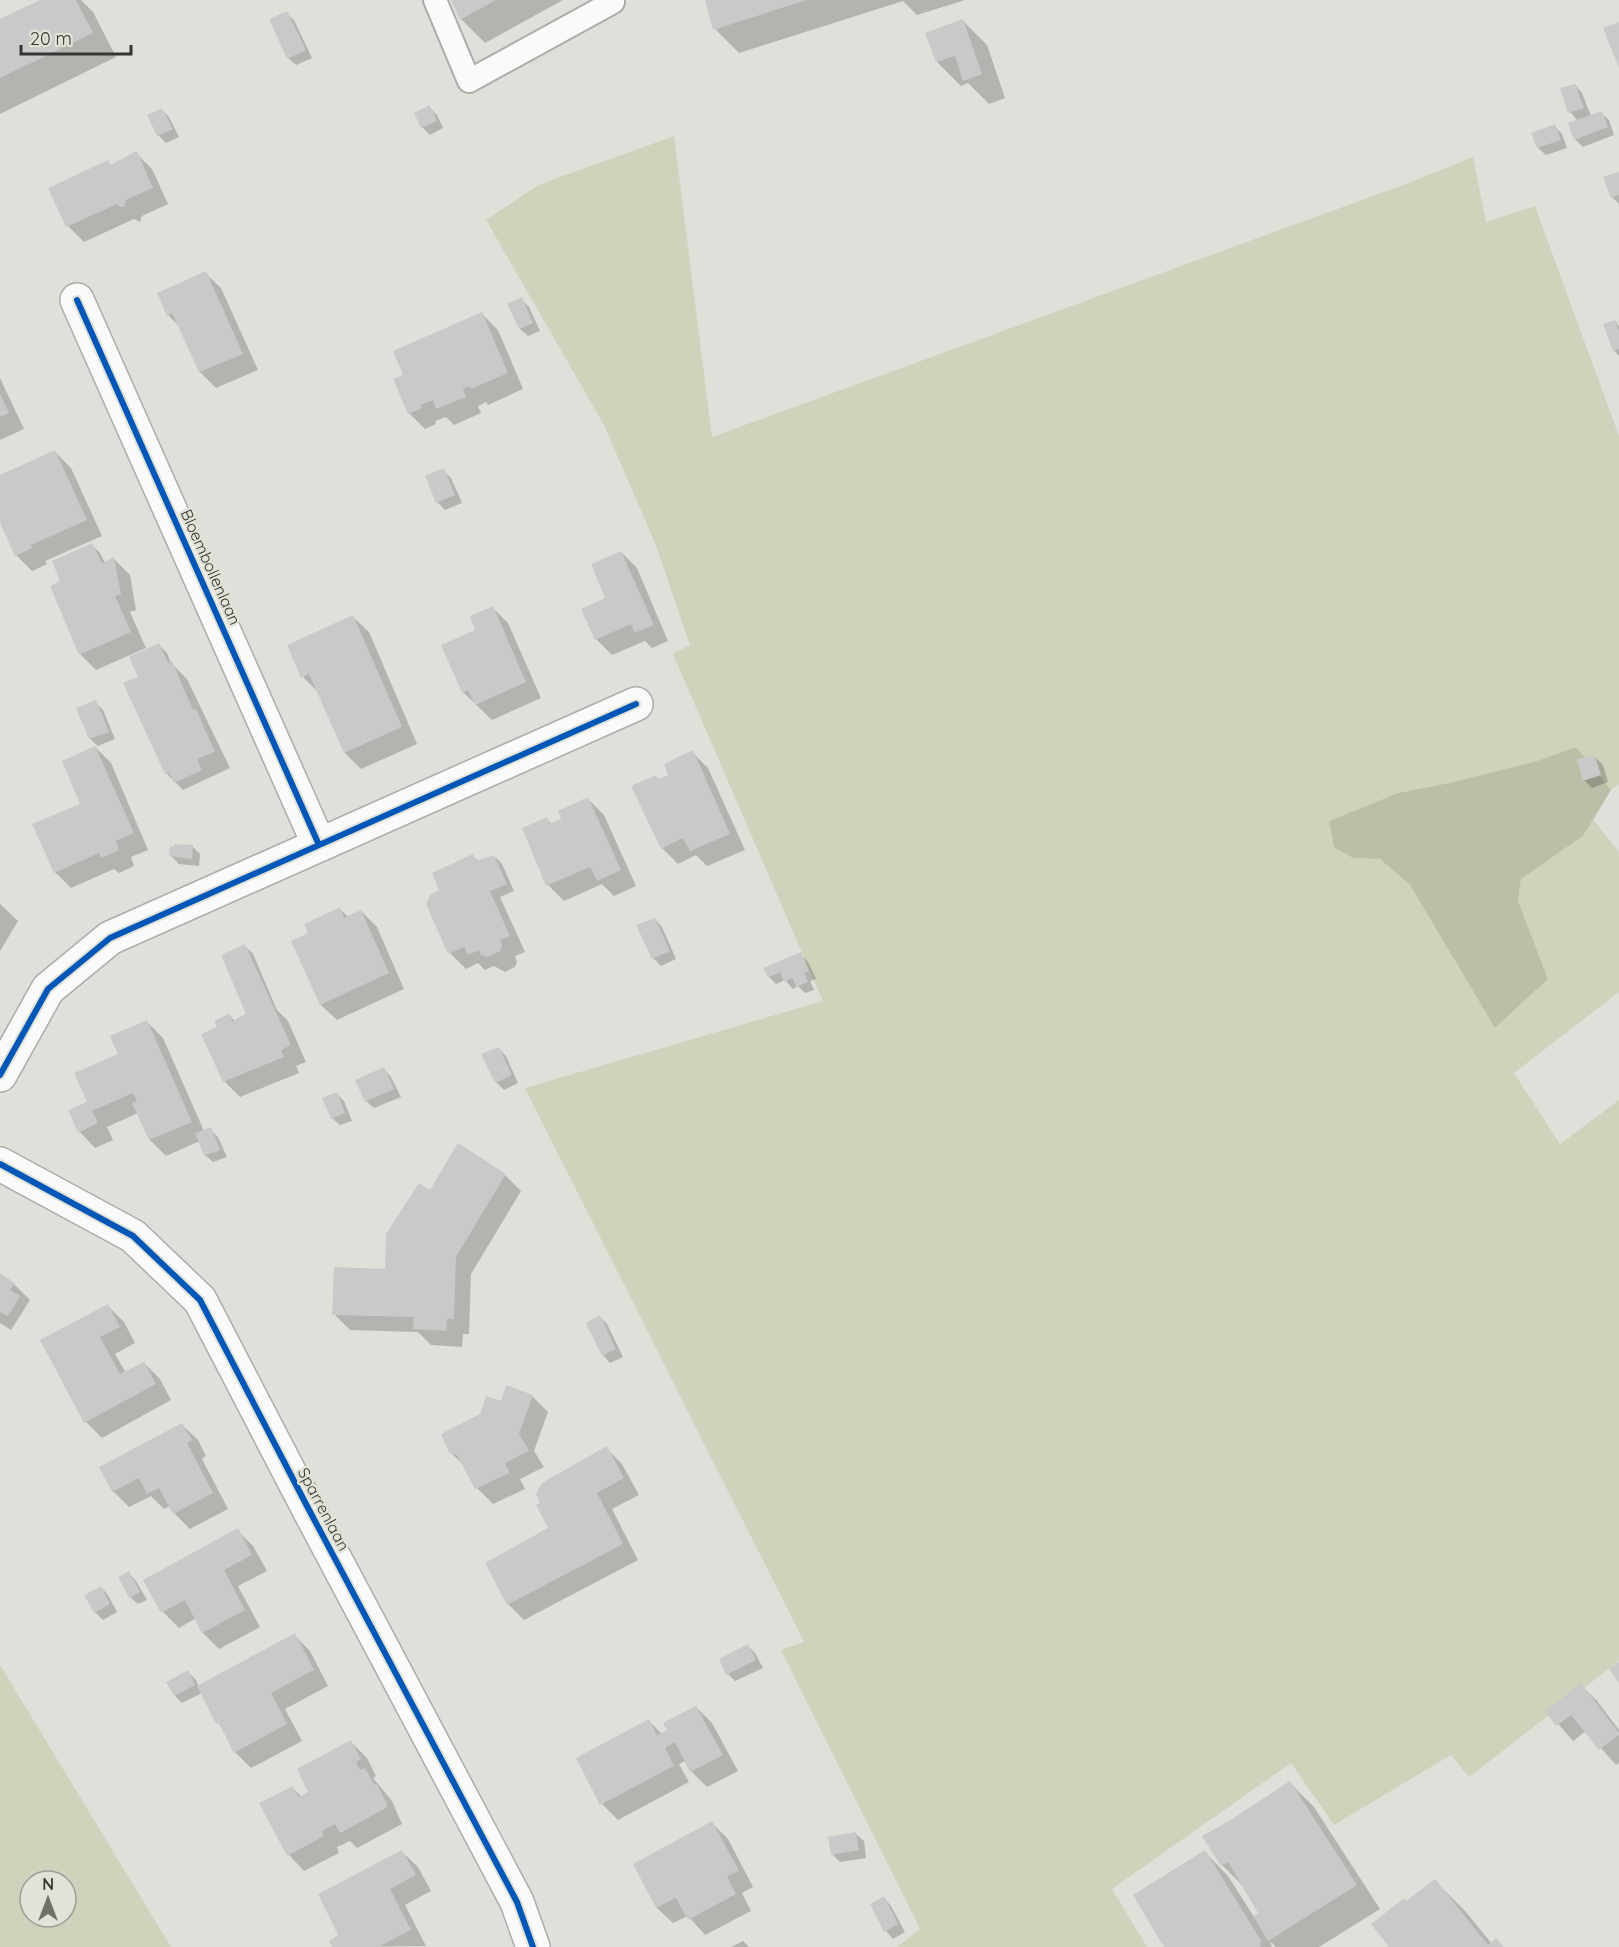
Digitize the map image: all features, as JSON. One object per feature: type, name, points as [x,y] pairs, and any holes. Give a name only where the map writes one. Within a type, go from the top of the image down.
[{"type":"street","name":"Bloembollenlaan","points":[[78,300],[319,845]]},
{"type":"street","points":[[0,1075],[48,989],[110,938],[636,704]]},
{"type":"street","name":"Sparrenlaan","points":[[0,1164],[133,1236],[200,1300],[517,1902],[533,1947]]},
{"type":"lane","points":[[435,0],[469,81],[613,2]]},
{"type":"green space","points":[[674,136],[712,437],[1403,185],[1473,157],[1486,222],[1535,206],[1619,436],[1619,784],[1611,790],[1576,747],[1534,762],[1398,793],[1329,821],[1353,858],[1380,859],[1410,885],[1495,1028],[1548,979],[1518,901],[1521,879],[1583,836],[1593,819],[1619,852],[1619,992],[1514,1073],[1560,1144],[1619,1100],[1619,1661],[1469,1777],[1451,1755],[1334,1825],[1291,1763],[1112,1889],[1147,1947],[897,1947],[920,1929],[781,1650],[804,1642],[525,1088],[823,1001],[673,654],[690,645],[655,543],[604,425],[486,220],[538,185]]},
{"type":"green space","points":[[1576,747],[1611,790],[1583,836],[1521,879],[1518,901],[1548,979],[1495,1028],[1410,885],[1380,859],[1353,858],[1334,847],[1329,821],[1398,793],[1534,762]]},
{"type":"green space","points":[[0,1665],[171,1947],[0,1947]]},
{"type":"building","points":[[40,0],[76,0],[93,33],[0,78],[0,19]]},
{"type":"building","points":[[451,0],[496,0],[460,20]]},
{"type":"building","points":[[705,0],[807,0],[713,30]]},
{"type":"building","points":[[287,11],[306,50],[287,59],[269,19]]},
{"type":"building","points":[[963,19],[982,74],[963,81],[955,56],[936,62],[925,33]]},
{"type":"building","points":[[1619,22],[1619,68],[1603,28]]},
{"type":"building","points":[[1575,84],[1584,108],[1568,113],[1560,88]]},
{"type":"building","points":[[430,105],[437,121],[421,128],[414,113]]},
{"type":"building","points":[[162,108],[173,129],[157,136],[147,115]]},
{"type":"building","points":[[1602,111],[1608,127],[1574,140],[1568,123]]},
{"type":"building","points":[[1555,124],[1561,140],[1537,148],[1531,133]]},
{"type":"building","points":[[137,151],[153,188],[126,200],[124,207],[117,204],[66,227],[48,188],[108,160],[110,165]]},
{"type":"building","points":[[1619,172],[1619,195],[1611,198],[1603,177]]},
{"type":"building","points":[[206,271],[243,354],[199,372],[172,313],[167,316],[157,293]]},
{"type":"building","points":[[522,297],[533,323],[519,329],[507,304]]},
{"type":"building","points":[[482,312],[508,373],[471,389],[470,386],[463,389],[466,397],[436,409],[433,400],[420,405],[422,408],[408,414],[393,379],[403,375],[393,351]]},
{"type":"building","points":[[1615,320],[1619,331],[1619,349],[1613,351],[1603,324]]},
{"type":"building","points":[[0,394],[9,413],[0,417]]},
{"type":"building","points":[[55,450],[87,520],[31,545],[32,548],[15,556],[0,523],[0,475]]},
{"type":"building","points":[[444,468],[455,495],[436,503],[425,476]]},
{"type":"building","points":[[92,543],[102,563],[114,557],[121,594],[115,596],[131,632],[79,655],[50,586],[60,581],[52,561]]},
{"type":"building","points":[[621,551],[654,625],[634,633],[631,624],[595,640],[581,609],[605,598],[591,564]]},
{"type":"building","points":[[493,606],[526,682],[475,705],[468,690],[462,693],[441,645],[475,630],[470,616]]},
{"type":"building","points":[[353,615],[402,727],[344,753],[309,674],[301,678],[287,645]]},
{"type":"building","points":[[159,643],[168,663],[172,661],[193,710],[196,709],[215,752],[197,759],[202,770],[174,783],[169,772],[165,774],[123,683],[138,677],[129,657]]},
{"type":"building","points":[[96,700],[109,732],[89,739],[76,708]]},
{"type":"building","points":[[95,746],[134,833],[116,841],[119,850],[102,858],[99,853],[54,873],[32,824],[80,804],[62,761]]},
{"type":"building","points":[[693,750],[730,834],[690,851],[683,838],[661,849],[631,786],[656,775],[658,779],[668,775],[664,764]]},
{"type":"building","points":[[1595,756],[1601,775],[1583,781],[1577,759]]},
{"type":"building","points":[[588,797],[621,870],[597,881],[590,867],[546,886],[522,828],[547,817],[550,824],[561,819],[558,811]]},
{"type":"building","points":[[174,844],[193,845],[192,859],[169,856],[170,846]]},
{"type":"building","points":[[473,854],[476,861],[494,855],[507,884],[490,891],[510,936],[500,940],[502,945],[500,951],[488,957],[481,955],[479,950],[468,955],[464,947],[448,954],[426,904],[430,895],[439,890],[432,873]]},
{"type":"building","points":[[340,907],[344,918],[361,910],[389,973],[320,1005],[291,941],[308,933],[304,924]]},
{"type":"building","points":[[655,918],[670,951],[652,959],[636,925]]},
{"type":"building","points":[[245,944],[291,1045],[281,1050],[284,1057],[223,1082],[201,1034],[217,1027],[214,1021],[230,1013],[232,1021],[246,1014],[221,955]]},
{"type":"building","points":[[801,952],[809,971],[804,973],[808,982],[796,987],[793,978],[784,982],[780,972],[768,978],[763,968]]},
{"type":"building","points":[[147,1020],[192,1122],[149,1140],[132,1103],[137,1101],[133,1093],[92,1111],[98,1123],[78,1133],[68,1110],[87,1102],[74,1073],[118,1054],[110,1036]]},
{"type":"building","points":[[499,1047],[512,1075],[495,1083],[481,1054]]},
{"type":"building","points":[[384,1067],[394,1089],[365,1102],[355,1080]]},
{"type":"building","points":[[337,1092],[345,1113],[331,1119],[322,1098]]},
{"type":"building","points":[[211,1127],[220,1150],[204,1156],[195,1133]]},
{"type":"building","points":[[458,1143],[506,1174],[456,1257],[454,1319],[447,1319],[446,1331],[413,1329],[414,1317],[332,1315],[334,1267],[385,1269],[386,1234],[419,1183],[430,1190]]},
{"type":"building","points":[[0,1273],[15,1283],[10,1290],[20,1296],[8,1316],[0,1312]]},
{"type":"building","points":[[108,1304],[120,1327],[100,1337],[120,1374],[144,1362],[156,1384],[84,1423],[40,1340]]},
{"type":"building","points":[[600,1315],[616,1349],[602,1356],[586,1323]]},
{"type":"building","points":[[506,1385],[533,1395],[519,1434],[529,1451],[505,1463],[510,1473],[475,1489],[457,1455],[450,1454],[441,1434],[480,1414],[486,1396],[501,1401]]},
{"type":"building","points":[[182,1423],[192,1440],[187,1443],[213,1493],[173,1514],[159,1488],[147,1494],[139,1478],[112,1492],[99,1467]]},
{"type":"building","points":[[607,1446],[624,1478],[597,1493],[623,1544],[507,1605],[485,1563],[548,1528],[536,1505],[540,1503],[536,1494],[542,1483]]},
{"type":"building","points":[[238,1528],[252,1555],[224,1570],[245,1610],[202,1633],[185,1600],[161,1613],[143,1580]]},
{"type":"building","points":[[129,1571],[140,1592],[129,1598],[118,1577]]},
{"type":"building","points":[[101,1586],[110,1604],[94,1613],[84,1595]]},
{"type":"building","points":[[295,1633],[314,1670],[271,1693],[287,1724],[234,1753],[197,1686]]},
{"type":"building","points":[[748,1644],[756,1660],[726,1675],[719,1659]]},
{"type":"building","points":[[1619,1662],[1619,1683],[1609,1669]]},
{"type":"building","points":[[188,1670],[195,1685],[174,1696],[166,1682]]},
{"type":"building","points":[[1581,1683],[1619,1733],[1599,1750],[1571,1715],[1556,1726],[1545,1711]]},
{"type":"building","points":[[696,1706],[723,1755],[690,1772],[675,1742],[665,1748],[674,1766],[600,1805],[576,1758],[649,1719],[657,1735],[667,1730],[663,1723]]},
{"type":"building","points":[[351,1740],[361,1759],[356,1762],[360,1770],[365,1768],[375,1785],[377,1784],[387,1804],[386,1808],[340,1833],[335,1824],[322,1831],[324,1836],[287,1856],[259,1803],[293,1786],[299,1797],[308,1792],[297,1769]]},
{"type":"building","points":[[1290,1781],[1357,1885],[1268,1941],[1253,1916],[1258,1913],[1228,1862],[1221,1866],[1202,1836]]},
{"type":"building","points":[[712,1821],[739,1871],[727,1876],[736,1894],[688,1920],[676,1898],[656,1908],[633,1864]]},
{"type":"building","points":[[856,1832],[859,1850],[831,1855],[828,1837]]},
{"type":"building","points":[[402,1850],[416,1875],[390,1889],[411,1930],[378,1947],[332,1947],[329,1941],[338,1935],[318,1894]]},
{"type":"building","points":[[1205,1850],[1262,1942],[1259,1943],[1261,1947],[1164,1947],[1133,1895]]},
{"type":"building","points":[[1435,1879],[1488,1945],[1496,1938],[1504,1947],[1389,1947],[1371,1924],[1404,1898],[1406,1901]]},
{"type":"building","points":[[884,1896],[898,1924],[884,1932],[870,1904]]},
{"type":"cycle path","points":[[77,300],[319,845]]},
{"type":"cycle path","points":[[0,1075],[48,989],[110,938],[636,704]]},
{"type":"cycle path","points":[[0,1164],[133,1236],[200,1300],[517,1902],[533,1947]]}]
